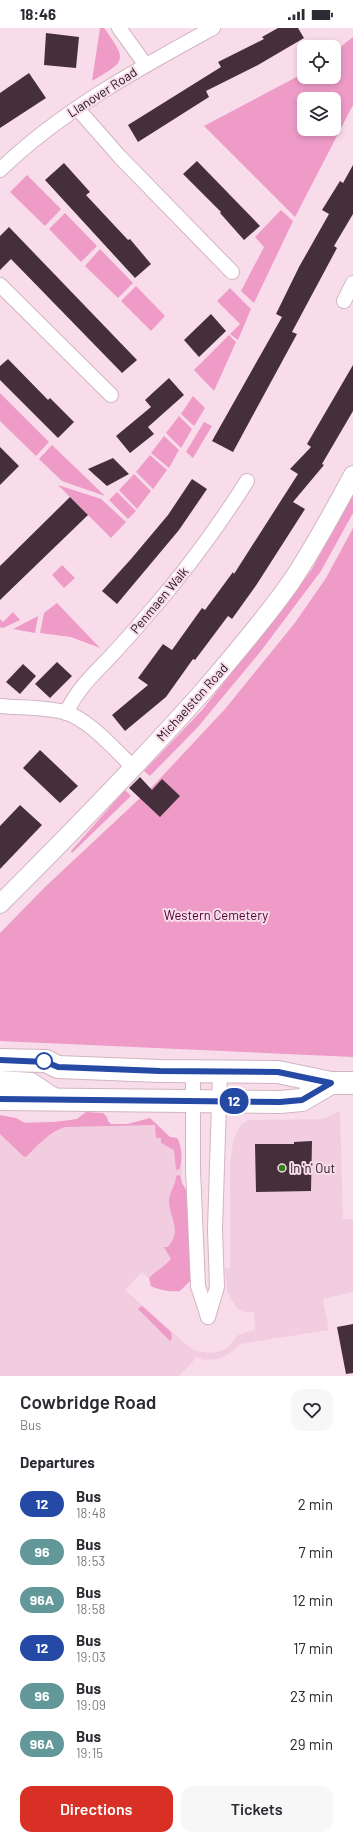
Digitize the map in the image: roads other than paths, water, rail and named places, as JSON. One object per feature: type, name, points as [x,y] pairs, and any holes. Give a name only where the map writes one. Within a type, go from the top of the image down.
[{"type":"highway","points":[[0,1060],[46,1062],[58,1067],[220,1072],[278,1072],[331,1083],[353,1083]]},
{"type":"highway","points":[[0,1100],[302,1100],[331,1083]]},
{"type":"street","points":[[119,28],[145,64]]},
{"type":"street","name":"Llanover Road","points":[[0,170],[33,140],[77,108],[145,64],[213,28]]},
{"type":"street","points":[[77,108],[120,157],[232,272]]},
{"type":"street","points":[[344,301],[353,283]]},
{"type":"street","points":[[0,284],[112,395]]},
{"type":"street","name":"Michaelston Road","points":[[0,904],[133,767],[218,674],[276,603],[314,546],[353,475]]},
{"type":"street","name":"Penmaen Walk","points":[[66,713],[77,691],[112,655],[163,598],[202,549],[247,481]]},
{"type":"street","points":[[0,706],[48,709],[66,713],[81,721],[98,734],[133,767]]},
{"type":"street","points":[[193,1071],[193,1170],[198,1286],[208,1317],[217,1287],[215,1228],[220,1072]]},
{"type":"street","points":[[0,1080],[32,1082],[58,1100]]},
{"type":"place","name":"In 'n' Out","points":[[282,1168]]},
{"type":"park label","name":"Western Cemetery","points":[[216,915]]}]
